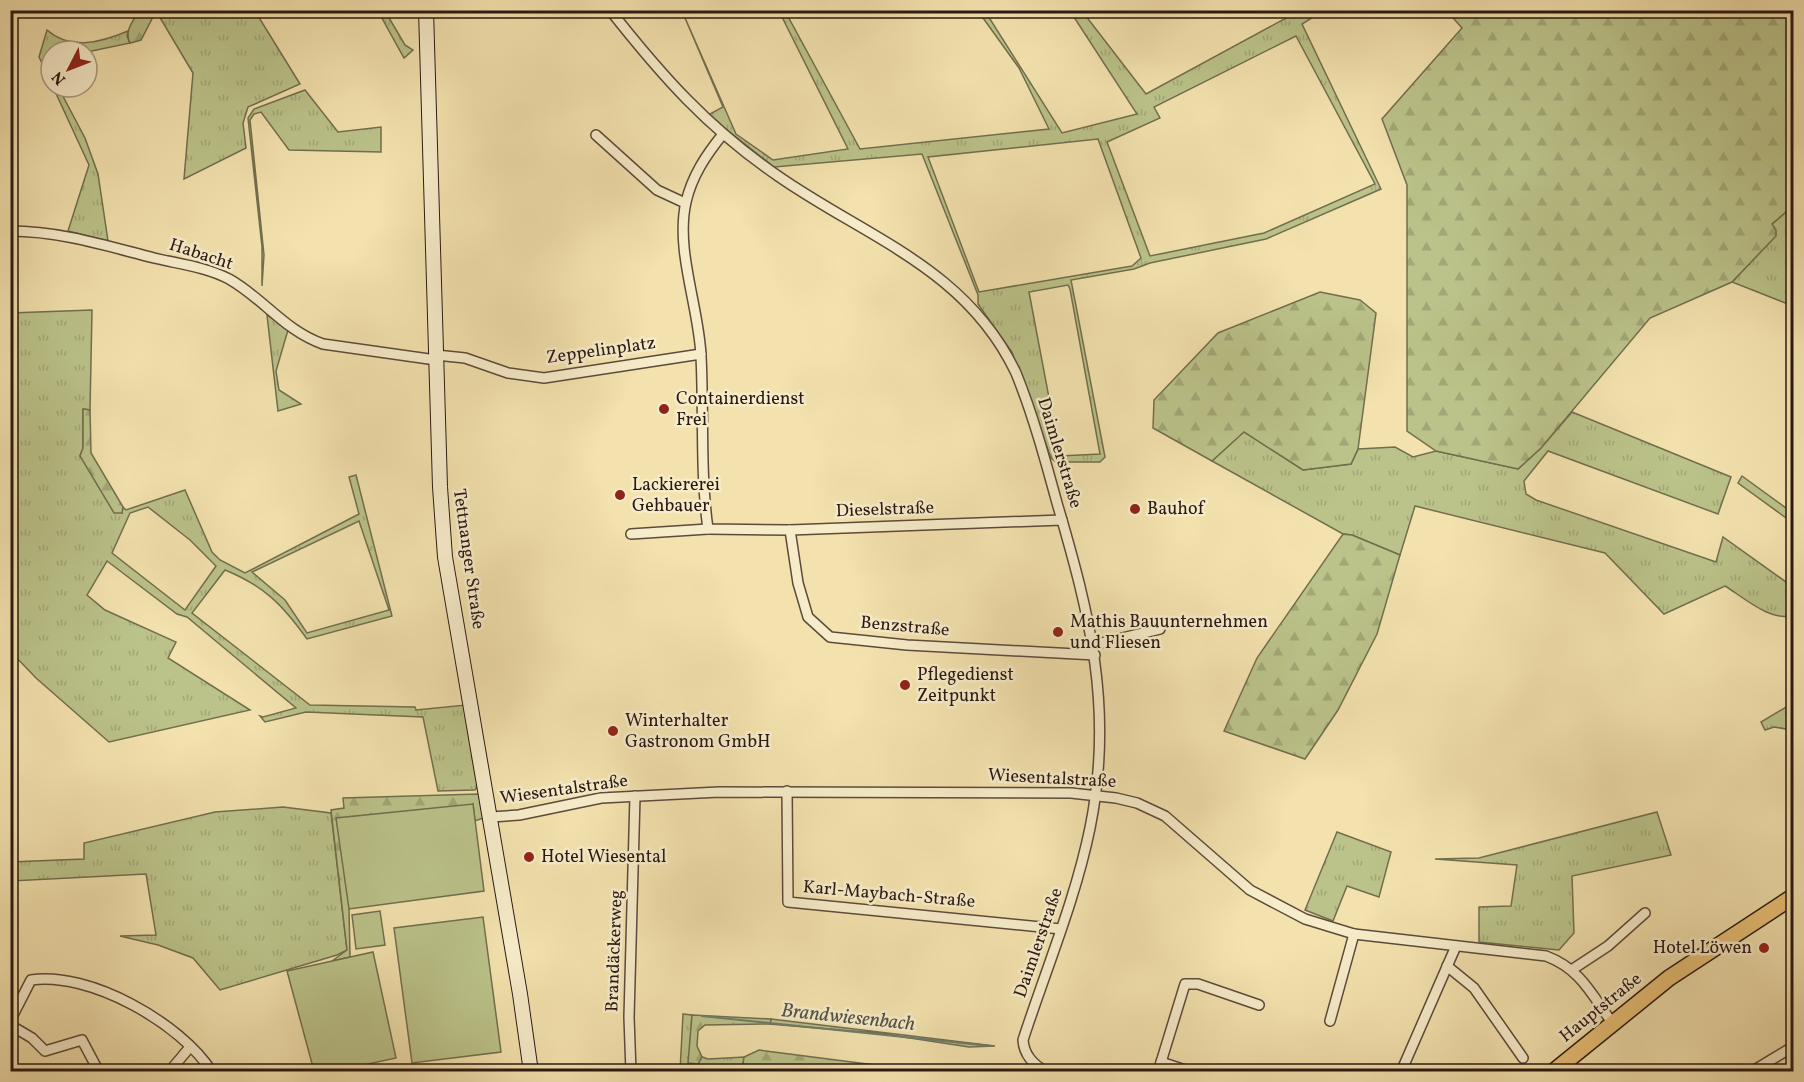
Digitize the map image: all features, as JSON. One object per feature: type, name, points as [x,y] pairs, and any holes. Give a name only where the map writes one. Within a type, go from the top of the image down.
[{"type":"main road","name":"Tettnanger Straße","points":[[426,10],[440,494],[445,557],[491,817],[531,1071]]},
{"type":"main road","name":"Hauptstraße","points":[[1553,1071],[1669,978],[1794,896]]},
{"type":"street","name":"Daimlerstraße","points":[[610,10],[677,92],[723,134],[819,203],[923,264],[966,300],[994,334],[1016,373],[1081,582],[1095,655],[1102,728],[1095,796],[1077,882],[1023,1040],[1025,1052],[1034,1064],[1046,1071]]},
{"type":"street","points":[[708,529],[704,500],[701,354],[686,256],[685,203],[693,180],[705,157],[723,134]]},
{"type":"street","points":[[596,135],[657,190],[685,203]]},
{"type":"street","name":"Habacht","points":[[10,231],[66,236],[202,269],[237,284],[289,326],[311,340],[436,358]]},
{"type":"street","name":"Zeppelinplatz","points":[[436,358],[465,358],[508,373],[544,378],[701,354]]},
{"type":"street","name":"Dieselstraße","points":[[631,534],[708,529],[790,530],[1062,520]]},
{"type":"street","name":"Benzstraße","points":[[790,530],[798,583],[808,617],[830,636],[907,645],[1095,655]]},
{"type":"street","points":[[1093,645],[1160,629]]},
{"type":"street","name":"Wiesentalstraße","points":[[491,817],[519,815],[601,798],[787,791],[1063,793],[1137,803],[1165,816],[1250,890],[1305,919],[1354,934],[1546,956],[1573,969],[1613,1024]]},
{"type":"street","name":"Karl-Maybach-Straße","points":[[787,791],[788,902],[1061,929]]},
{"type":"street","name":"Brandäckerweg","points":[[632,1071],[629,1017],[635,796]]},
{"type":"street","points":[[1573,969],[1608,946],[1645,913]]},
{"type":"street","points":[[1330,1021],[1354,934]]},
{"type":"street","points":[[1401,1071],[1456,946]]},
{"type":"street","points":[[1447,966],[1474,988],[1523,1059]]},
{"type":"street","points":[[99,1071],[82,1040],[45,1052],[32,1038],[10,1023],[31,980],[57,979],[88,987],[135,1006],[167,1026],[212,1071]]},
{"type":"street","points":[[1191,1071],[1159,1067],[1185,984],[1198,984],[1259,1005]]},
{"type":"street","points":[[1751,1071],[1794,1046]]},
{"type":"street","points":[[169,1071],[190,1047]]},
{"type":"street","points":[[10,1063],[14,1071]]},
{"type":"green space","points":[[139,11],[156,11],[141,40],[130,43],[129,30]]},
{"type":"green space","points":[[156,11],[255,11],[300,84],[248,107],[243,123],[246,148],[184,179],[193,73]]},
{"type":"green space","points":[[378,11],[385,11],[405,45],[413,50],[404,58]]},
{"type":"green space","points":[[682,11],[736,134],[773,160],[848,149],[779,11],[785,11],[860,149],[1049,129],[1019,68],[978,11],[985,11],[1062,133],[1137,114],[1070,11],[1082,11],[1146,94],[1299,11],[1323,11],[1302,24],[1381,189],[1266,239],[1150,263],[1134,269],[1071,280],[1105,457],[1100,462],[1056,462],[1051,458],[1012,352],[978,304],[978,295],[922,154],[774,167],[708,115],[723,107]],"holes":[[[1296,36],[1375,184],[1264,233],[1150,256],[1107,142],[1160,118],[1154,107]],[[1098,139],[1141,258],[1132,266],[979,292],[928,157]],[[1068,285],[1070,289],[1100,454],[1060,456],[1029,292]]]},
{"type":"green space","points":[[1447,11],[1793,11],[1793,206],[1772,224],[1776,230],[1776,236],[1732,282],[1650,318],[1541,448],[1518,469],[1436,451],[1407,431],[1407,185],[1382,119],[1462,28]]},
{"type":"green space","points":[[47,30],[61,39],[44,39]]},
{"type":"green space","points":[[128,31],[127,36],[130,43],[99,49],[99,40]]},
{"type":"green space","points":[[305,90],[338,132],[381,127],[381,152],[289,150],[261,112],[254,114],[250,120],[264,255],[262,286],[262,247],[248,118],[254,109]]},
{"type":"green space","points":[[59,99],[64,99],[85,138],[98,174],[108,241],[68,231],[89,165]]},
{"type":"green space","points":[[1793,206],[1793,306],[1732,282],[1775,236],[1771,225]]},
{"type":"green space","points":[[1320,292],[1360,300],[1376,313],[1358,449],[1351,464],[1303,470],[1244,432],[1212,461],[1153,428],[1154,400],[1218,333]]},
{"type":"green space","points":[[92,310],[90,410],[83,409],[83,448],[80,456],[122,513],[123,507],[126,510],[185,490],[212,552],[220,560],[245,573],[359,514],[349,477],[356,475],[392,616],[307,639],[271,597],[251,583],[225,570],[192,613],[310,705],[415,707],[416,710],[466,705],[478,786],[475,790],[438,791],[423,717],[306,712],[265,722],[260,716],[296,708],[187,617],[177,614],[107,561],[87,595],[105,610],[176,642],[168,658],[250,710],[109,742],[36,678],[11,652],[10,313]],"holes":[[[148,507],[190,540],[216,566],[185,610],[112,553],[130,513]],[[359,521],[389,610],[307,633],[285,600],[252,572]]]},
{"type":"green space","points":[[267,315],[288,330],[276,371],[279,390],[301,404],[278,411]]},
{"type":"green space","points":[[83,409],[90,410],[91,453],[123,507],[122,513],[114,513],[80,456],[83,448]]},
{"type":"green space","points":[[1572,412],[1731,477],[1718,514],[1548,451],[1524,481],[1526,494],[1536,500],[1716,562],[1723,537],[1793,587],[1793,615],[1785,617],[1767,612],[1725,586],[1664,614],[1605,553],[1415,506],[1400,555],[1352,535],[1343,534],[1212,461],[1244,431],[1303,470],[1351,464],[1358,449],[1395,447],[1413,457],[1436,451],[1518,469],[1541,448]]},
{"type":"green space","points":[[1742,476],[1793,513],[1793,523],[1738,483]]},
{"type":"green space","points":[[1343,534],[1352,535],[1400,555],[1377,634],[1338,710],[1305,759],[1224,731],[1257,658]]},
{"type":"green space","points":[[1793,703],[1793,730],[1774,727],[1765,730],[1761,722]]},
{"type":"green space","points":[[479,794],[483,818],[475,821],[473,804],[349,909],[350,957],[332,961],[347,950],[331,810],[344,808],[343,798]]},
{"type":"green space","points":[[473,804],[484,891],[349,909],[336,818]]},
{"type":"green space","points":[[283,807],[331,813],[347,950],[220,990],[193,958],[158,945],[120,936],[156,935],[146,874],[11,881],[10,862],[84,859],[84,843],[215,812]]},
{"type":"green space","points":[[1657,812],[1671,855],[1572,876],[1574,933],[1559,950],[1479,942],[1479,907],[1511,906],[1517,865],[1435,859],[1479,858]]},
{"type":"green space","points":[[1337,832],[1391,852],[1379,897],[1347,886],[1333,921],[1305,910]]},
{"type":"green space","points":[[380,911],[385,945],[356,949],[352,915]]},
{"type":"green space","points":[[483,917],[501,1052],[412,1063],[394,928]]},
{"type":"green space","points":[[373,952],[396,1058],[336,1071],[314,1071],[287,971]]},
{"type":"green space","points":[[683,1014],[692,1015],[689,1063],[698,1064],[702,1057],[708,1059],[744,1057],[742,1071],[680,1072]]},
{"type":"green space","points":[[692,1015],[771,1019],[770,1024],[705,1025],[698,1031],[697,1046],[702,1057],[698,1064],[688,1063]]},
{"type":"green space","points":[[771,1019],[995,1046],[969,1047],[877,1033],[770,1024]]},
{"type":"green space","points":[[759,1050],[883,1066],[898,1071],[783,1072],[758,1067],[757,1071],[742,1071],[744,1057]]},
{"type":"waterway","name":"Brandwiesenbach","points":[[702,1016],[991,1046]]},
{"type":"place","name":"Containerdienst Frei","points":[[664,409]]},
{"type":"place","name":"Lackiererei Gehbauer","points":[[620,495]]},
{"type":"place","name":"Bauhof","points":[[1135,509]]},
{"type":"place","name":"Mathis Bauunternehmen und Fliesen","points":[[1058,632]]},
{"type":"place","name":"Pflegedienst Zeitpunkt","points":[[905,685]]},
{"type":"place","name":"Winterhalter Gastronom GmbH","points":[[613,731]]},
{"type":"place","name":"Hotel Wiesental","points":[[529,857]]},
{"type":"place","name":"Hotel Löwen","points":[[1764,948]]}]
